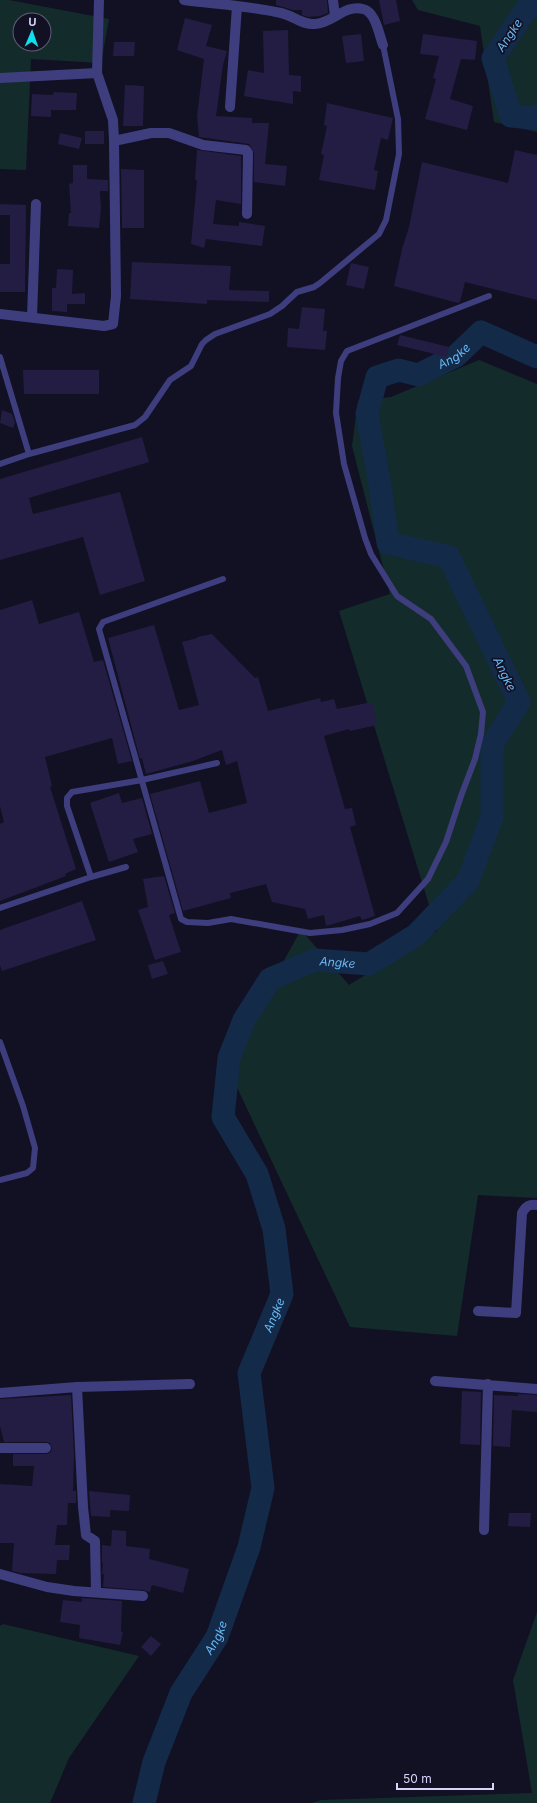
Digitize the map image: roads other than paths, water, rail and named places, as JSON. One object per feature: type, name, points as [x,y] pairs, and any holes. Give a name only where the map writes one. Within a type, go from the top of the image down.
[{"type":"street","points":[[0,314],[104,326],[113,324],[116,296],[114,141],[112,120],[97,72],[99,0]]},
{"type":"street","points":[[184,0],[282,13],[306,24],[325,23],[335,16],[354,8],[364,9],[371,14],[383,45]]},
{"type":"street","points":[[333,0],[335,16]]},
{"type":"street","points":[[230,107],[237,6]]},
{"type":"street","points":[[0,78],[97,72]]},
{"type":"street","points":[[114,141],[151,134],[169,133],[203,145],[246,150],[248,154],[247,214]]},
{"type":"street","points":[[32,317],[36,204]]},
{"type":"street","points":[[478,1311],[516,1313],[522,1213],[530,1204],[537,1205]]},
{"type":"street","points":[[435,1381],[537,1389]]},
{"type":"street","points":[[0,1392],[77,1387],[190,1384]]},
{"type":"street","points":[[484,1530],[488,1384]]},
{"type":"street","points":[[77,1387],[83,1506],[86,1535],[95,1541],[96,1592]]},
{"type":"street","points":[[0,1448],[46,1448]]},
{"type":"street","points":[[0,1574],[47,1587],[143,1596]]},
{"type":"lane","points":[[0,464],[29,454],[135,425],[145,417],[170,380],[191,366],[202,344],[206,340],[215,334],[270,314],[282,306],[297,292],[314,287],[320,283],[379,234],[386,220],[399,154],[398,119],[383,45]]},
{"type":"lane","points":[[223,579],[104,622],[99,629],[181,919],[187,922],[208,922],[231,919],[310,933],[342,930],[370,924],[397,913],[428,879],[446,842],[461,796],[476,759],[481,734],[483,712],[466,666],[431,619],[397,596],[372,554],[365,538],[344,464],[336,413],[338,378],[341,362],[347,351],[489,296]]},
{"type":"lane","points":[[0,357],[29,454]]},
{"type":"lane","points":[[91,877],[67,806],[67,798],[72,792],[142,780],[217,763]]},
{"type":"lane","points":[[0,908],[126,866]]},
{"type":"lane","points":[[0,1042],[23,1106],[35,1148],[33,1168],[27,1173],[0,1180]]},
{"type":"waterway","name":"Angke","points":[[537,6],[528,7],[493,58],[511,116],[533,118],[537,116]]},
{"type":"waterway","name":"Angke","points":[[144,1803],[154,1762],[181,1693],[217,1637],[249,1547],[263,1488],[249,1373],[282,1294],[274,1229],[257,1174],[223,1117],[229,1058],[244,1020],[270,979],[315,960],[369,964],[416,935],[468,881],[492,817],[492,745],[519,702],[449,557],[388,543],[380,485],[367,414],[377,377],[399,370],[418,375],[456,356],[481,332],[537,357]]}]
